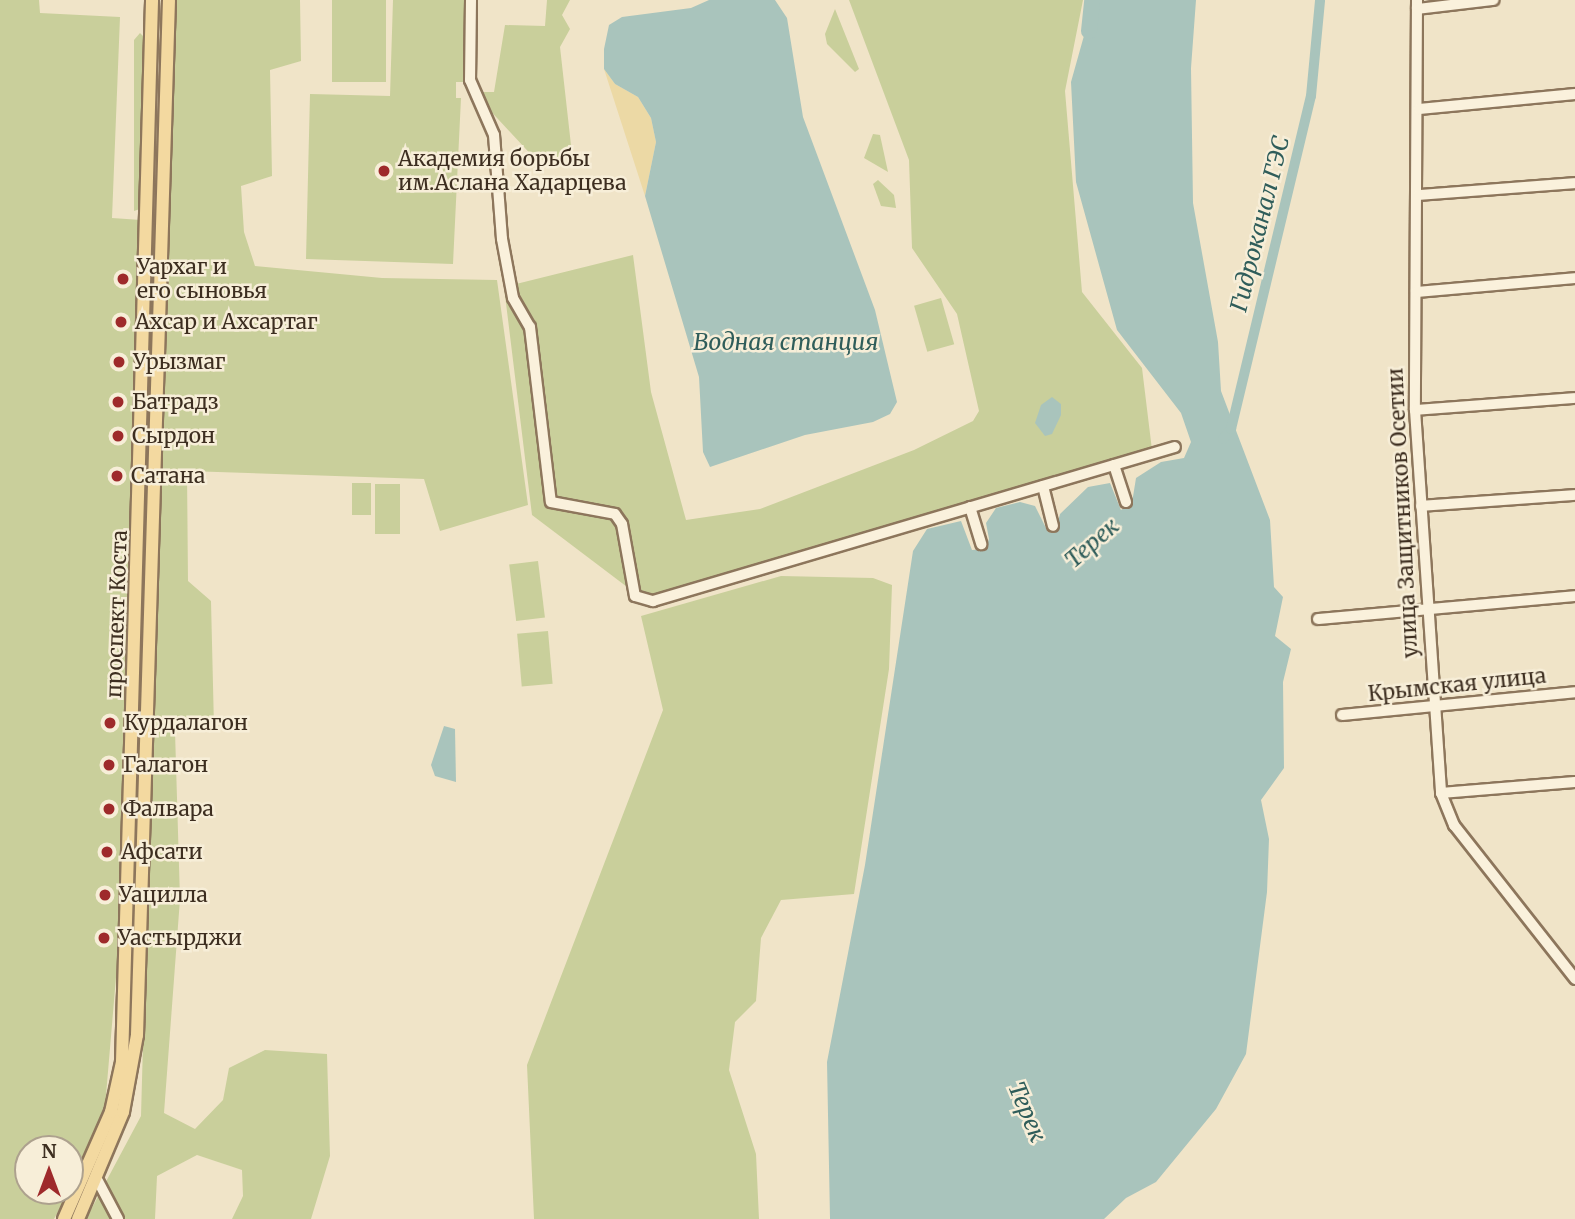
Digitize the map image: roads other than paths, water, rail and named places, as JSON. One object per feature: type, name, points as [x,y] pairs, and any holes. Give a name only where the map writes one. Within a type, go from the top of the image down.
[{"type":"main road","name":"проспект Коста","points":[[64,1219],[111,1112],[122,1062],[152,0]]},
{"type":"main road","name":"проспект Коста","points":[[78,1219],[98,1181],[123,1112],[137,1035],[169,0]]},
{"type":"street","points":[[471,0],[470,80],[494,135],[502,240],[513,298],[530,327],[551,502],[615,514],[622,524],[635,596],[653,601],[1175,447]]},
{"type":"street","points":[[1417,4],[1493,0]]},
{"type":"street","name":"улица Защитников Осетии","points":[[1417,4],[1419,195],[1415,410],[1425,607],[1441,793],[1454,825],[1575,979]]},
{"type":"street","points":[[1419,109],[1575,94]]},
{"type":"street","points":[[1419,195],[1575,183]]},
{"type":"street","points":[[1416,292],[1575,278]]},
{"type":"street","points":[[1415,410],[1575,398]]},
{"type":"street","points":[[1114,465],[1126,502]]},
{"type":"street","points":[[1042,486],[1053,526]]},
{"type":"street","points":[[1421,506],[1575,495]]},
{"type":"street","points":[[971,508],[981,544]]},
{"type":"street","points":[[1318,619],[1425,607],[1575,596]]},
{"type":"street","name":"Крымская улица","points":[[1342,715],[1575,692]]},
{"type":"street","points":[[1441,793],[1575,782]]},
{"type":"street","points":[[98,1181],[118,1219]]},
{"type":"water","name":"Водная станция","points":[[709,0],[775,0],[787,18],[803,117],[875,310],[897,402],[890,414],[873,422],[805,435],[710,467],[703,452],[699,377],[645,196],[656,142],[651,118],[638,97],[615,84],[604,69],[604,49],[609,25],[622,17],[691,8]]},
{"type":"water","points":[[1094,0],[1196,0],[1191,68],[1193,203],[1218,342],[1221,391],[1270,520],[1274,587],[1283,597],[1275,636],[1291,649],[1283,682],[1284,768],[1261,800],[1269,839],[1267,892],[1246,1054],[1216,1109],[1156,1182],[1126,1198],[1104,1219],[830,1219],[827,1062],[865,865],[913,551],[927,529],[961,521],[972,550],[985,549],[989,539],[986,523],[996,508],[1020,502],[1035,506],[1048,532],[1055,533],[1060,514],[1088,487],[1110,483],[1121,510],[1132,503],[1136,478],[1161,462],[1184,458],[1191,442],[1181,413],[1117,330],[1076,182],[1071,82]]},
{"type":"water","points":[[1052,397],[1061,404],[1061,415],[1052,434],[1045,436],[1035,423],[1041,405]]},
{"type":"water","points":[[444,726],[455,729],[456,782],[435,776],[431,765]]},
{"type":"waterway","name":"Терек","points":[[1089,31],[1092,0]]},
{"type":"waterway","name":"Гидроканал ГЭС","points":[[1223,439],[1231,429],[1311,96],[1320,0]]},
{"type":"place","name":"Академия борьбы им.Аслана Хадарцева","points":[[384,171]]},
{"type":"place","name":"Уархаг и его сыновья","points":[[123,279]]},
{"type":"place","name":"Ахсар и Ахсартаг","points":[[121,322]]},
{"type":"place","name":"Урызмаг","points":[[119,362]]},
{"type":"place","name":"Батрадз","points":[[118,402]]},
{"type":"place","name":"Сырдон","points":[[118,436]]},
{"type":"place","name":"Сатана","points":[[117,476]]},
{"type":"place","name":"Курдалагон","points":[[110,723]]},
{"type":"place","name":"Галагон","points":[[109,765]]},
{"type":"place","name":"Фалвара","points":[[109,809]]},
{"type":"place","name":"Афсати","points":[[107,852]]},
{"type":"place","name":"Уацилла","points":[[105,895]]},
{"type":"place","name":"Уастырджи","points":[[104,938]]}]
